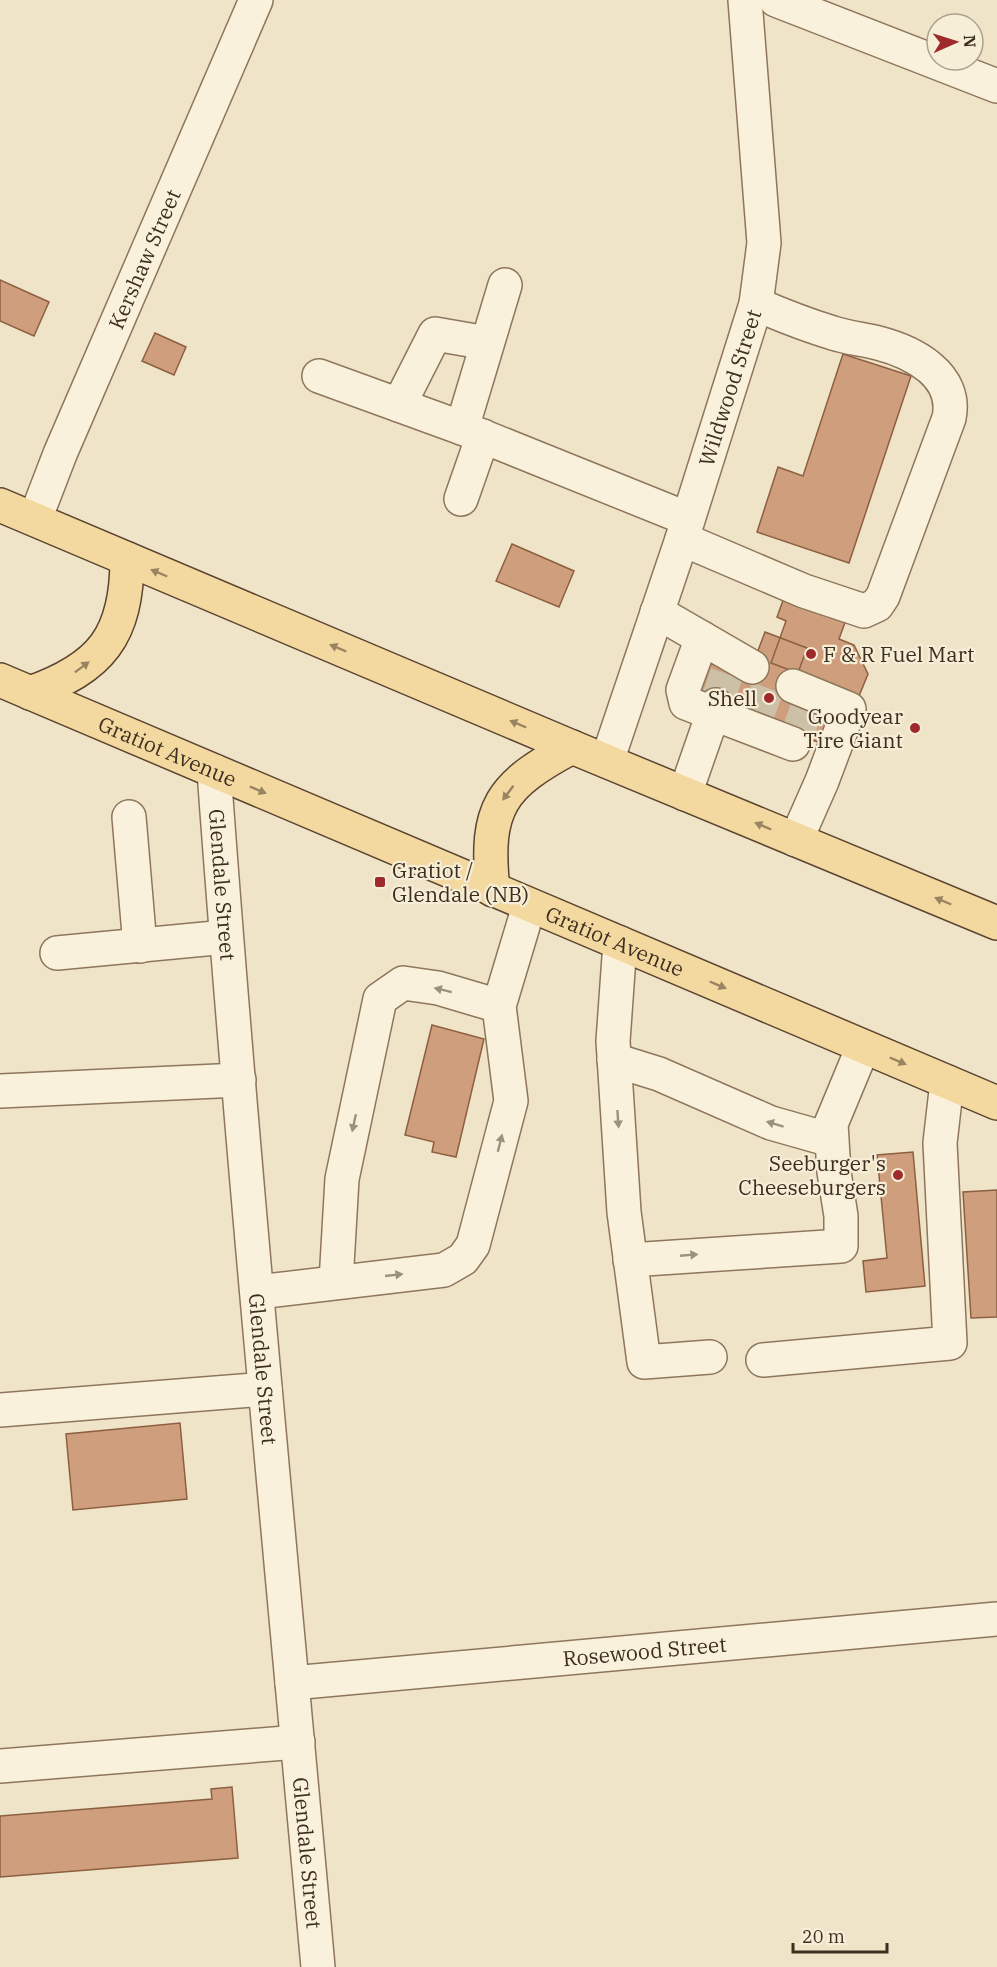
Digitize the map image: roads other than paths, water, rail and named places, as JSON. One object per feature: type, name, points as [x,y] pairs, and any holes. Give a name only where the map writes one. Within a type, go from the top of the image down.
[{"type":"main road","points":[[0,505],[572,747],[997,923]]},
{"type":"main road","points":[[30,693],[58,683],[83,667],[105,648],[118,627],[124,604],[127,559]]},
{"type":"main road","name":"Gratiot Avenue","points":[[0,680],[863,1047],[947,1082],[992,1097]]},
{"type":"main road","points":[[493,890],[490,860],[498,806],[516,782],[541,764],[572,747]]},
{"type":"street","name":"Kershaw Street","points":[[34,519],[256,0]]},
{"type":"street","name":"Wildwood Street","points":[[607,761],[685,529],[756,303],[764,243],[745,0]]},
{"type":"street","points":[[776,0],[997,86]]},
{"type":"street","points":[[461,499],[487,343],[505,285]]},
{"type":"street","points":[[319,376],[473,432],[685,529],[804,591],[864,611],[877,605],[883,596],[949,418],[951,406],[948,394],[941,377],[917,357],[879,343],[835,334],[783,316],[756,303]]},
{"type":"street","points":[[399,405],[435,334],[487,343]]},
{"type":"street","points":[[657,612],[702,638],[738,664]]},
{"type":"street","points":[[702,638],[683,690],[686,703],[715,709],[795,739],[830,759]]},
{"type":"street","points":[[796,840],[849,709],[806,693]]},
{"type":"street","points":[[685,794],[715,709]]},
{"type":"street","name":"Glendale Street","points":[[214,771],[265,1389],[318,1967]]},
{"type":"street","points":[[129,817],[140,946]]},
{"type":"street","points":[[258,1292],[444,1270],[463,1259],[473,1245],[511,1101],[499,1006],[529,906]]},
{"type":"street","points":[[57,953],[226,937]]},
{"type":"street","points":[[620,943],[613,1041],[614,1060],[624,1212],[644,1362],[710,1357]]},
{"type":"street","points":[[336,1281],[342,1179],[380,999],[403,983],[438,988],[499,1006]]},
{"type":"street","points":[[630,1260],[841,1246],[841,1216],[831,1124],[863,1047]]},
{"type":"street","points":[[614,1060],[659,1074],[771,1123],[831,1140]]},
{"type":"street","points":[[0,1092],[239,1080]]},
{"type":"street","points":[[763,1360],[950,1343],[940,1143],[947,1082]]},
{"type":"street","points":[[0,1410],[265,1389]]},
{"type":"street","name":"Rosewood Street","points":[[292,1683],[997,1619]]},
{"type":"street","points":[[0,1766],[298,1742]]},
{"type":"tunnel","points":[[716,705],[728,670]]},
{"type":"tunnel","points":[[756,719],[772,676]]},
{"type":"tunnel","points":[[797,735],[810,700]]},
{"type":"place","name":"F & R Fuel Mart","points":[[811,654]]},
{"type":"place","name":"Shell","points":[[769,698]]},
{"type":"place","name":"Goodyear Tire Giant","points":[[915,728]]},
{"type":"place","name":"Gratiot / Glendale (NB)","points":[[380,882]]},
{"type":"place","name":"Seeburger's Cheeseburgers","points":[[898,1175]]}]
